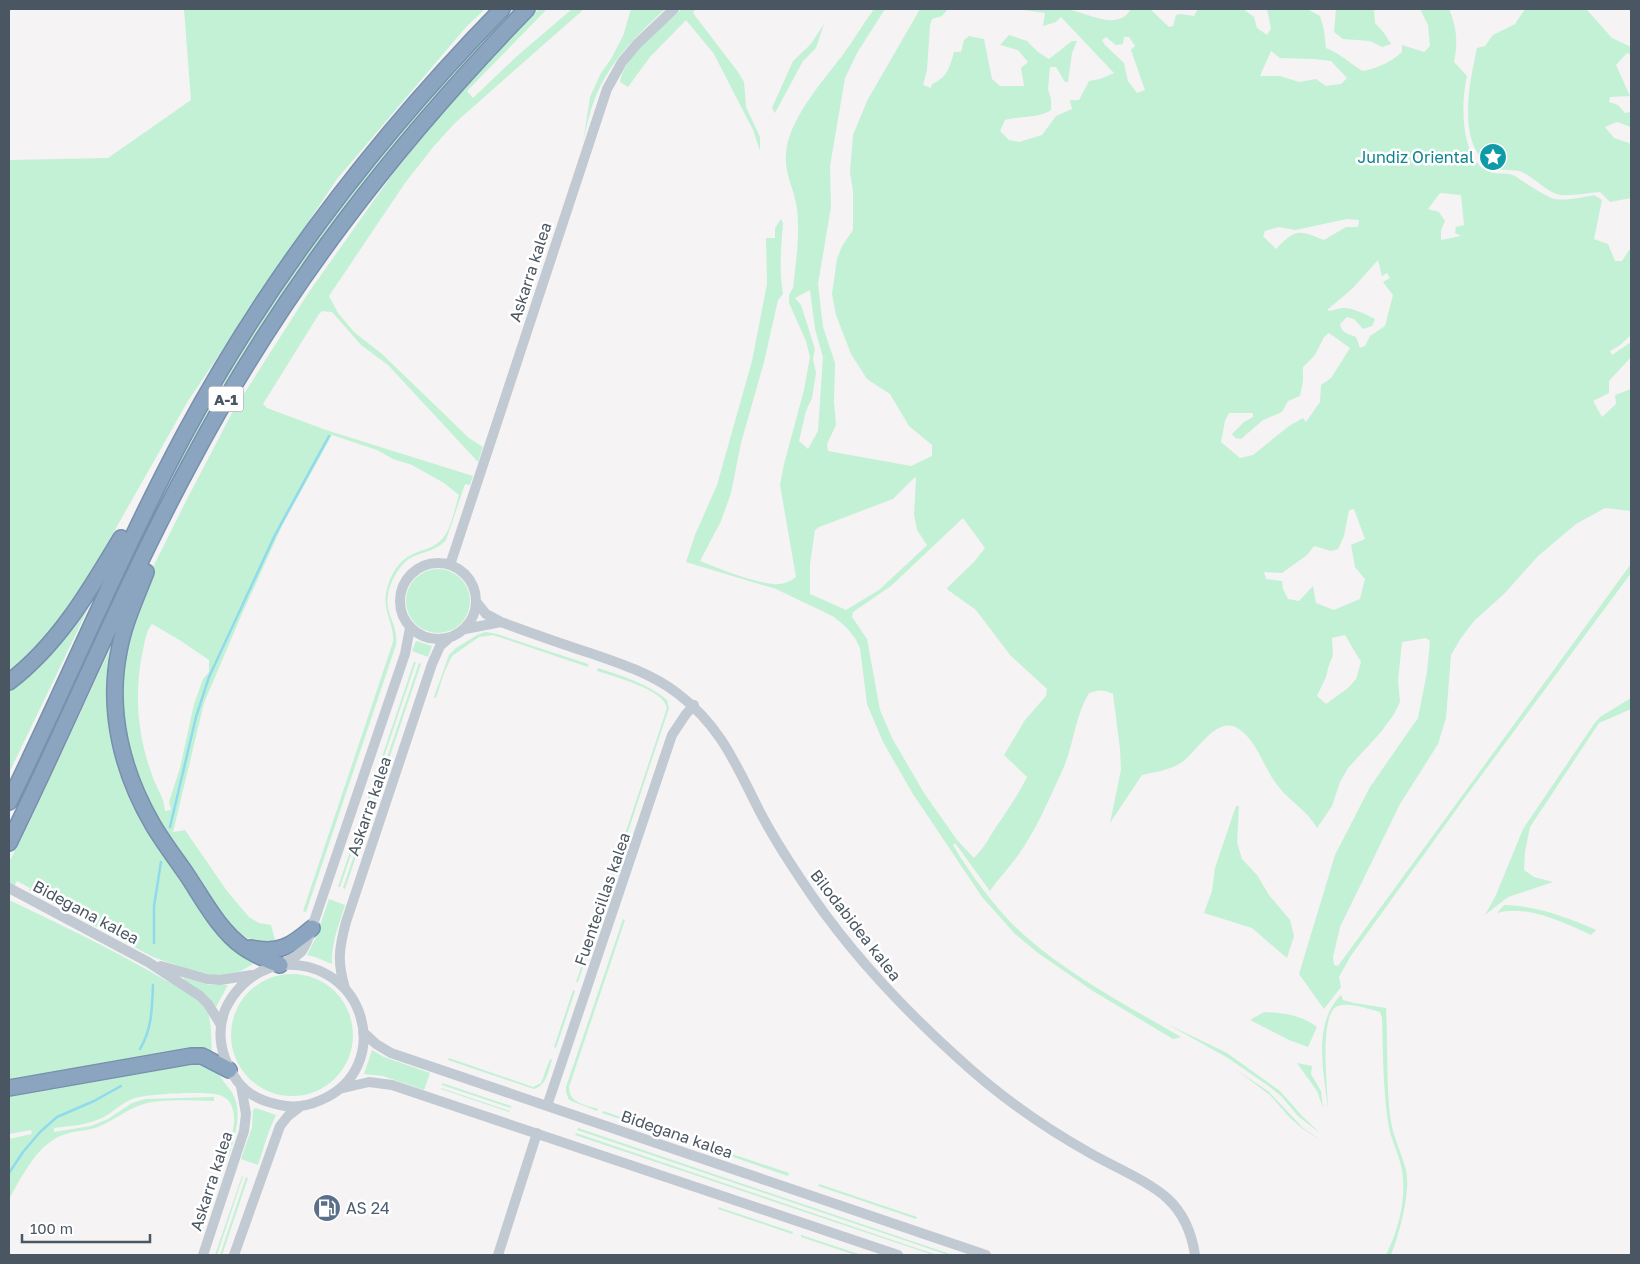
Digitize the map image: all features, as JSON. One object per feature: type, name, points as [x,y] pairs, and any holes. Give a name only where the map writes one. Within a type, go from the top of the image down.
[{"type":"highway","name":"A-1","points":[[9,802],[120,560],[184,434],[260,307],[323,217],[374,152],[423,93],[502,9]]},
{"type":"highway","name":"A-1","points":[[9,843],[172,498],[246,364],[280,311],[342,223],[386,166],[437,105],[528,9]]},
{"type":"highway","points":[[9,682],[20,674],[45,649],[90,591],[184,434]]},
{"type":"highway","points":[[172,498],[158,543],[126,621],[119,650],[114,693],[120,745],[132,784],[154,827],[215,916],[242,947],[280,965]]},
{"type":"highway","points":[[242,947],[266,951],[277,950],[288,946],[312,928]]},
{"type":"highway","points":[[9,1088],[191,1056],[202,1056],[229,1070]]},
{"type":"street","name":"Askarra kalea","points":[[450,565],[607,89],[622,62],[637,44],[674,9]]},
{"type":"street","points":[[465,629],[473,617],[477,603],[476,593],[466,575],[450,565],[437,563],[424,565],[413,571],[405,581],[400,593],[400,606],[403,618],[410,628],[428,638],[438,640],[448,639],[465,629],[501,622]]},
{"type":"street","name":"Bilodabidea kalea","points":[[477,603],[486,614],[501,622],[652,676],[694,705],[728,748],[761,814],[802,880],[846,942],[898,1001],[966,1066],[1027,1113],[1085,1150],[1153,1188],[1171,1201],[1188,1227],[1195,1255]]},
{"type":"street","name":"Askarra kalea","points":[[280,965],[301,953],[308,939],[405,654],[410,628]]},
{"type":"street","name":"Askarra kalea","points":[[346,989],[339,965],[339,952],[346,922],[432,664],[440,646],[448,639]]},
{"type":"street","name":"Fuentecillas kalea","points":[[547,1106],[672,735],[694,705]]},
{"type":"street","name":"Bidegana kalea","points":[[9,888],[148,962],[200,996],[208,1004],[221,1025]]},
{"type":"street","name":"Bidegana kalea","points":[[148,962],[207,979],[227,980],[254,975]]},
{"type":"street","points":[[280,965],[298,965],[316,969],[327,974],[346,989],[358,1009],[363,1032],[362,1048],[357,1064],[349,1078],[338,1090],[327,1098],[314,1103],[301,1106],[284,1106],[269,1103],[254,1096],[241,1086],[229,1070],[222,1048],[221,1025],[229,1002],[240,987],[254,975],[267,969],[280,965]]},
{"type":"street","name":"Bidegana kalea","points":[[363,1032],[376,1044],[391,1053],[986,1255]]},
{"type":"street","points":[[338,1090],[369,1082],[383,1082],[898,1255]]},
{"type":"street","name":"Askarra kalea","points":[[203,1255],[244,1131],[246,1114],[241,1086]]},
{"type":"street","points":[[234,1255],[280,1126],[288,1116],[301,1106]]},
{"type":"street","points":[[498,1255],[537,1134]]},
{"type":"green space","points":[[184,9],[485,9],[466,27],[337,179],[188,401],[82,588],[43,644],[9,670],[9,160],[108,158],[191,100]]},
{"type":"green space","points":[[510,9],[520,9],[278,303],[79,683],[67,699],[70,684],[171,469],[241,349],[331,216],[384,147]]},
{"type":"green space","points":[[539,9],[547,9],[467,91],[473,98],[516,57],[572,9],[584,9],[456,122],[434,146],[405,183],[329,296],[338,313],[354,332],[382,354],[469,438],[483,447],[478,462],[388,365],[361,345],[332,312],[322,311],[319,314],[263,404],[267,408],[326,430],[473,476],[470,485],[465,484],[446,540],[436,548],[410,558],[397,572],[391,583],[387,602],[395,630],[396,645],[306,912],[303,911],[393,642],[386,604],[388,584],[396,568],[403,560],[433,546],[443,538],[451,524],[459,495],[444,483],[412,465],[393,459],[377,450],[332,435],[283,524],[204,703],[173,832],[185,830],[227,891],[249,917],[259,923],[271,925],[276,943],[267,943],[247,938],[235,931],[221,915],[166,836],[135,775],[121,713],[124,656],[140,599],[153,567],[233,411],[309,292],[392,175],[438,118],[488,61]],"holes":[[[152,624],[209,660],[209,672],[203,679],[194,704],[180,768],[169,802],[171,810],[165,811],[146,757],[138,711],[138,680],[145,640]]]},
{"type":"green space","points":[[631,9],[665,9],[633,40],[607,74],[592,106],[583,143],[590,97],[601,73],[623,36]]},
{"type":"green space","points":[[682,9],[695,9],[693,13],[744,82],[746,107],[760,137],[760,151],[753,130],[714,54],[686,20],[650,57],[628,87],[620,82],[623,72],[636,52],[654,33]]},
{"type":"green space","points":[[874,9],[885,9],[857,53],[845,78],[830,166],[831,207],[818,284],[823,327],[835,363],[834,402],[836,425],[827,444],[828,451],[911,466],[932,456],[932,445],[909,426],[890,394],[867,379],[851,354],[836,315],[832,294],[837,259],[842,246],[853,230],[853,191],[850,172],[853,135],[867,101],[920,9],[948,9],[942,16],[932,19],[930,25],[927,70],[923,85],[931,88],[932,84],[944,75],[954,52],[961,52],[964,40],[969,36],[984,39],[992,79],[1000,86],[1024,86],[1021,68],[1028,62],[1018,50],[1000,45],[1009,35],[1027,41],[1038,52],[1049,59],[1072,41],[1077,41],[1072,53],[1068,82],[1065,82],[1056,67],[1050,67],[1048,89],[1051,99],[1051,110],[1036,116],[1005,120],[1000,131],[1009,140],[1019,142],[1042,135],[1056,116],[1072,109],[1070,100],[1079,100],[1089,81],[1114,73],[1061,17],[1056,22],[1043,26],[1045,13],[1017,9],[1065,9],[1109,20],[1125,16],[1131,9],[1150,9],[1169,27],[1173,26],[1176,15],[1194,16],[1198,9],[1243,9],[1254,17],[1257,28],[1267,35],[1271,29],[1267,9],[1307,9],[1320,16],[1326,48],[1363,71],[1389,62],[1402,52],[1402,45],[1424,52],[1430,46],[1428,25],[1420,9],[1449,9],[1456,35],[1454,62],[1467,76],[1463,113],[1464,126],[1471,152],[1477,162],[1488,172],[1515,176],[1551,198],[1569,199],[1594,195],[1602,200],[1594,239],[1608,244],[1615,261],[1622,261],[1629,250],[1631,250],[1631,335],[1610,351],[1612,355],[1631,342],[1631,357],[1609,381],[1609,393],[1593,401],[1602,417],[1616,404],[1615,395],[1631,389],[1631,511],[1605,508],[1576,524],[1538,556],[1504,594],[1474,621],[1461,638],[1451,655],[1446,718],[1438,744],[1400,804],[1340,927],[1333,957],[1334,965],[1338,966],[1631,564],[1631,573],[1350,957],[1339,977],[1341,987],[1324,1009],[1299,974],[1335,855],[1370,787],[1418,718],[1427,672],[1430,641],[1426,638],[1402,642],[1398,681],[1400,702],[1381,732],[1348,768],[1340,782],[1332,806],[1317,828],[1308,816],[1278,786],[1259,753],[1245,734],[1236,727],[1227,725],[1211,733],[1178,765],[1142,775],[1110,823],[1121,770],[1120,749],[1113,694],[1101,690],[1089,693],[1084,702],[1067,760],[1042,815],[1023,848],[990,891],[955,843],[953,845],[985,892],[1024,935],[1060,964],[1080,977],[1181,1037],[1173,1039],[1093,991],[1038,953],[1015,934],[982,897],[913,794],[883,742],[867,704],[860,648],[846,627],[834,617],[776,589],[686,562],[695,535],[717,485],[752,361],[767,284],[766,238],[775,238],[775,228],[781,219],[783,223],[781,268],[783,294],[778,300],[764,362],[741,443],[731,493],[721,521],[700,561],[736,575],[765,583],[782,584],[796,577],[780,485],[804,390],[810,357],[806,341],[789,303],[789,295],[793,288],[798,219],[796,202],[788,175],[786,154],[788,141],[799,115]],"holes":[[[1106,37],[1116,45],[1123,44],[1124,37],[1129,37],[1135,46],[1131,50],[1145,90],[1137,93],[1128,81],[1124,63],[1102,40]],[[1271,51],[1280,58],[1331,61],[1347,78],[1341,84],[1326,86],[1316,79],[1299,82],[1280,76],[1260,76]],[[1440,193],[1461,195],[1464,225],[1456,227],[1455,233],[1461,236],[1441,240],[1441,230],[1445,221],[1439,212],[1428,209]],[[1347,219],[1359,220],[1358,227],[1346,227],[1324,240],[1309,234],[1293,234],[1276,249],[1263,236],[1265,231],[1279,227],[1295,230]],[[1378,260],[1382,276],[1387,273],[1390,278],[1383,282],[1393,295],[1385,326],[1370,336],[1365,346],[1360,348],[1356,337],[1344,331],[1340,324],[1347,317],[1354,319],[1363,329],[1372,326],[1375,319],[1351,309],[1327,310],[1353,288]],[[810,290],[815,329],[823,357],[818,431],[808,449],[799,441],[806,411],[812,398],[816,373],[813,359],[815,349],[801,305],[795,298]],[[1329,333],[1350,348],[1331,378],[1321,385],[1320,402],[1306,422],[1303,418],[1289,426],[1253,455],[1240,458],[1221,442],[1225,421],[1229,413],[1253,413],[1253,417],[1244,422],[1232,434],[1235,438],[1241,439],[1263,420],[1282,412],[1288,401],[1300,396],[1303,367],[1315,355],[1324,337]],[[915,477],[914,515],[917,530],[927,545],[879,590],[846,610],[810,594],[810,564],[815,530],[893,499]],[[1354,509],[1365,539],[1351,545],[1355,567],[1365,579],[1360,599],[1334,610],[1316,603],[1313,586],[1299,601],[1288,599],[1283,589],[1282,581],[1266,579],[1264,572],[1282,573],[1307,555],[1314,546],[1331,551],[1338,549],[1344,536],[1349,510]],[[963,518],[985,548],[974,562],[947,588],[976,610],[1010,655],[1047,689],[1046,696],[1025,720],[1004,755],[1027,777],[984,847],[974,858],[957,840],[924,793],[892,738],[880,710],[867,639],[852,617],[853,612],[891,586]],[[1345,635],[1361,662],[1356,679],[1348,688],[1326,704],[1317,696],[1333,655],[1332,638]]]},
{"type":"green space","points":[[1336,9],[1374,9],[1375,23],[1391,44],[1382,47],[1370,41],[1343,39],[1334,32]]},
{"type":"green space","points":[[1525,9],[1586,9],[1612,38],[1631,47],[1631,55],[1627,53],[1616,65],[1630,96],[1610,97],[1609,102],[1618,105],[1625,113],[1630,112],[1631,108],[1631,127],[1617,122],[1605,127],[1614,138],[1629,143],[1631,146],[1631,198],[1610,202],[1600,192],[1570,195],[1556,194],[1522,172],[1492,167],[1480,157],[1473,144],[1468,112],[1471,77],[1477,48],[1485,46],[1493,35],[1515,24]]},
{"type":"green space","points":[[824,24],[816,48],[803,61],[775,113],[772,108],[793,61],[810,45]]},
{"type":"green space","points":[[438,569],[450,571],[461,578],[468,589],[470,601],[468,613],[461,624],[450,631],[438,633],[426,631],[415,624],[408,613],[406,601],[408,589],[415,578],[426,571]]},
{"type":"green space","points":[[88,609],[9,773],[9,691],[38,669]]},
{"type":"green space","points":[[486,632],[588,664],[588,667],[493,635],[479,637],[452,656],[436,698],[434,697],[449,655],[456,648],[477,635]]},
{"type":"green space","points":[[115,638],[111,672],[136,804],[256,962],[241,971],[224,975],[212,975],[153,957],[29,891],[30,888],[17,881],[9,897],[9,862]]},
{"type":"green space","points":[[416,641],[432,646],[428,657],[412,651]]},
{"type":"green space","points":[[414,662],[416,662],[340,887],[338,887]]},
{"type":"green space","points":[[419,663],[421,664],[345,889],[343,888]]},
{"type":"green space","points":[[598,668],[651,689],[667,700],[669,708],[605,901],[603,900],[667,708],[664,701],[657,695],[626,680],[597,671]]},
{"type":"green space","points":[[1631,698],[1631,709],[1599,723],[1530,827],[1524,870],[1534,877],[1553,882],[1508,897],[1485,915],[1496,895],[1523,829],[1594,724],[1600,717]]},
{"type":"green space","points":[[1236,806],[1239,806],[1237,842],[1242,859],[1257,875],[1269,895],[1290,920],[1294,936],[1287,958],[1252,928],[1204,913],[1212,891],[1215,868]]},
{"type":"green space","points":[[329,899],[345,905],[334,941],[332,964],[307,955],[316,937]]},
{"type":"green space","points":[[9,900],[103,946],[191,995],[203,1005],[209,1015],[212,1052],[201,1051],[9,1083]]},
{"type":"green space","points":[[1504,905],[1551,913],[1596,930],[1591,935],[1557,920],[1533,913],[1508,911],[1497,913]]},
{"type":"green space","points":[[600,910],[602,911],[578,982],[576,982]]},
{"type":"green space","points":[[623,919],[625,920],[569,1087],[575,1100],[598,1109],[597,1111],[569,1100],[566,1087]]},
{"type":"green space","points":[[292,974],[315,979],[335,992],[348,1012],[353,1035],[348,1058],[335,1078],[315,1091],[292,1096],[269,1091],[249,1078],[236,1058],[231,1035],[236,1012],[249,992],[269,979]]},
{"type":"green space","points":[[184,978],[210,985],[228,985],[216,1007],[208,997],[183,980]]},
{"type":"green space","points":[[573,990],[575,991],[556,1048],[554,1047]]},
{"type":"green space","points":[[1341,995],[1343,1000],[1386,1008],[1390,1115],[1407,1179],[1406,1201],[1391,1255],[1386,1255],[1395,1234],[1401,1212],[1403,1177],[1398,1155],[1390,1134],[1386,1109],[1382,1018],[1380,1012],[1353,1005],[1338,1006],[1332,1012],[1328,1022],[1326,1037],[1328,1109],[1322,1049],[1323,1034],[1332,1006]]},
{"type":"green space","points":[[1264,1012],[1292,1015],[1317,1027],[1308,1047],[1289,1040],[1250,1020]]},
{"type":"green space","points":[[1167,1024],[1227,1053],[1280,1091],[1321,1134],[1298,1116],[1282,1097],[1270,1087],[1228,1058]]},
{"type":"green space","points":[[372,1050],[384,1057],[430,1073],[424,1090],[383,1076],[364,1074]]},
{"type":"green space","points":[[449,1058],[533,1087],[541,1083],[550,1059],[552,1060],[544,1081],[534,1089],[448,1060]]},
{"type":"green space","points":[[197,1062],[207,1064],[216,1070],[235,1099],[238,1115],[229,1156],[226,1155],[233,1131],[234,1113],[229,1101],[225,1098],[219,1095],[202,1093],[152,1095],[135,1098],[106,1116],[78,1125],[54,1128],[54,1132],[91,1126],[108,1119],[132,1103],[145,1099],[214,1097],[214,1101],[177,1100],[149,1103],[130,1110],[96,1128],[56,1138],[47,1144],[32,1160],[9,1199],[9,1139],[32,1134],[31,1130],[9,1134],[9,1094]]},
{"type":"green space","points":[[1297,1063],[1312,1066],[1311,1074],[1321,1091],[1323,1108],[1317,1091]]},
{"type":"green space","points":[[1235,1069],[1268,1091],[1303,1128],[1324,1142],[1303,1129],[1290,1118],[1270,1095]]},
{"type":"green space","points":[[442,1083],[511,1106],[511,1108],[442,1085]]},
{"type":"green space","points":[[441,1088],[510,1111],[509,1112]]},
{"type":"green space","points":[[256,1108],[276,1115],[258,1165],[241,1159],[252,1127],[253,1110]]},
{"type":"green space","points":[[603,1111],[674,1135],[674,1137],[602,1113]]},
{"type":"green space","points":[[578,1128],[953,1255],[948,1255],[577,1130]]},
{"type":"green space","points":[[576,1133],[937,1255],[575,1135]]},
{"type":"green space","points":[[717,1149],[789,1173],[788,1176],[716,1151]]},
{"type":"green space","points":[[242,1176],[217,1255],[215,1255]]},
{"type":"green space","points":[[246,1177],[248,1178],[222,1255],[220,1255]]},
{"type":"green space","points":[[819,1184],[917,1217],[916,1219],[818,1186]]},
{"type":"green space","points":[[718,1207],[793,1232],[792,1234],[718,1209]]},
{"type":"green space","points":[[801,1235],[862,1255],[855,1255],[801,1237]]},
{"type":"waterway","points":[[170,827],[196,717],[209,677],[275,535],[329,436]]},
{"type":"waterway","points":[[154,943],[154,906],[161,862]]},
{"type":"waterway","points":[[140,1049],[149,1026],[152,1011],[153,985]]},
{"type":"waterway","points":[[9,1173],[40,1132],[57,1117],[94,1101],[121,1086]]},
{"type":"place","name":"Jundiz Oriental","points":[[1493,157]]},
{"type":"place","name":"AS 24","points":[[327,1208]]}]
